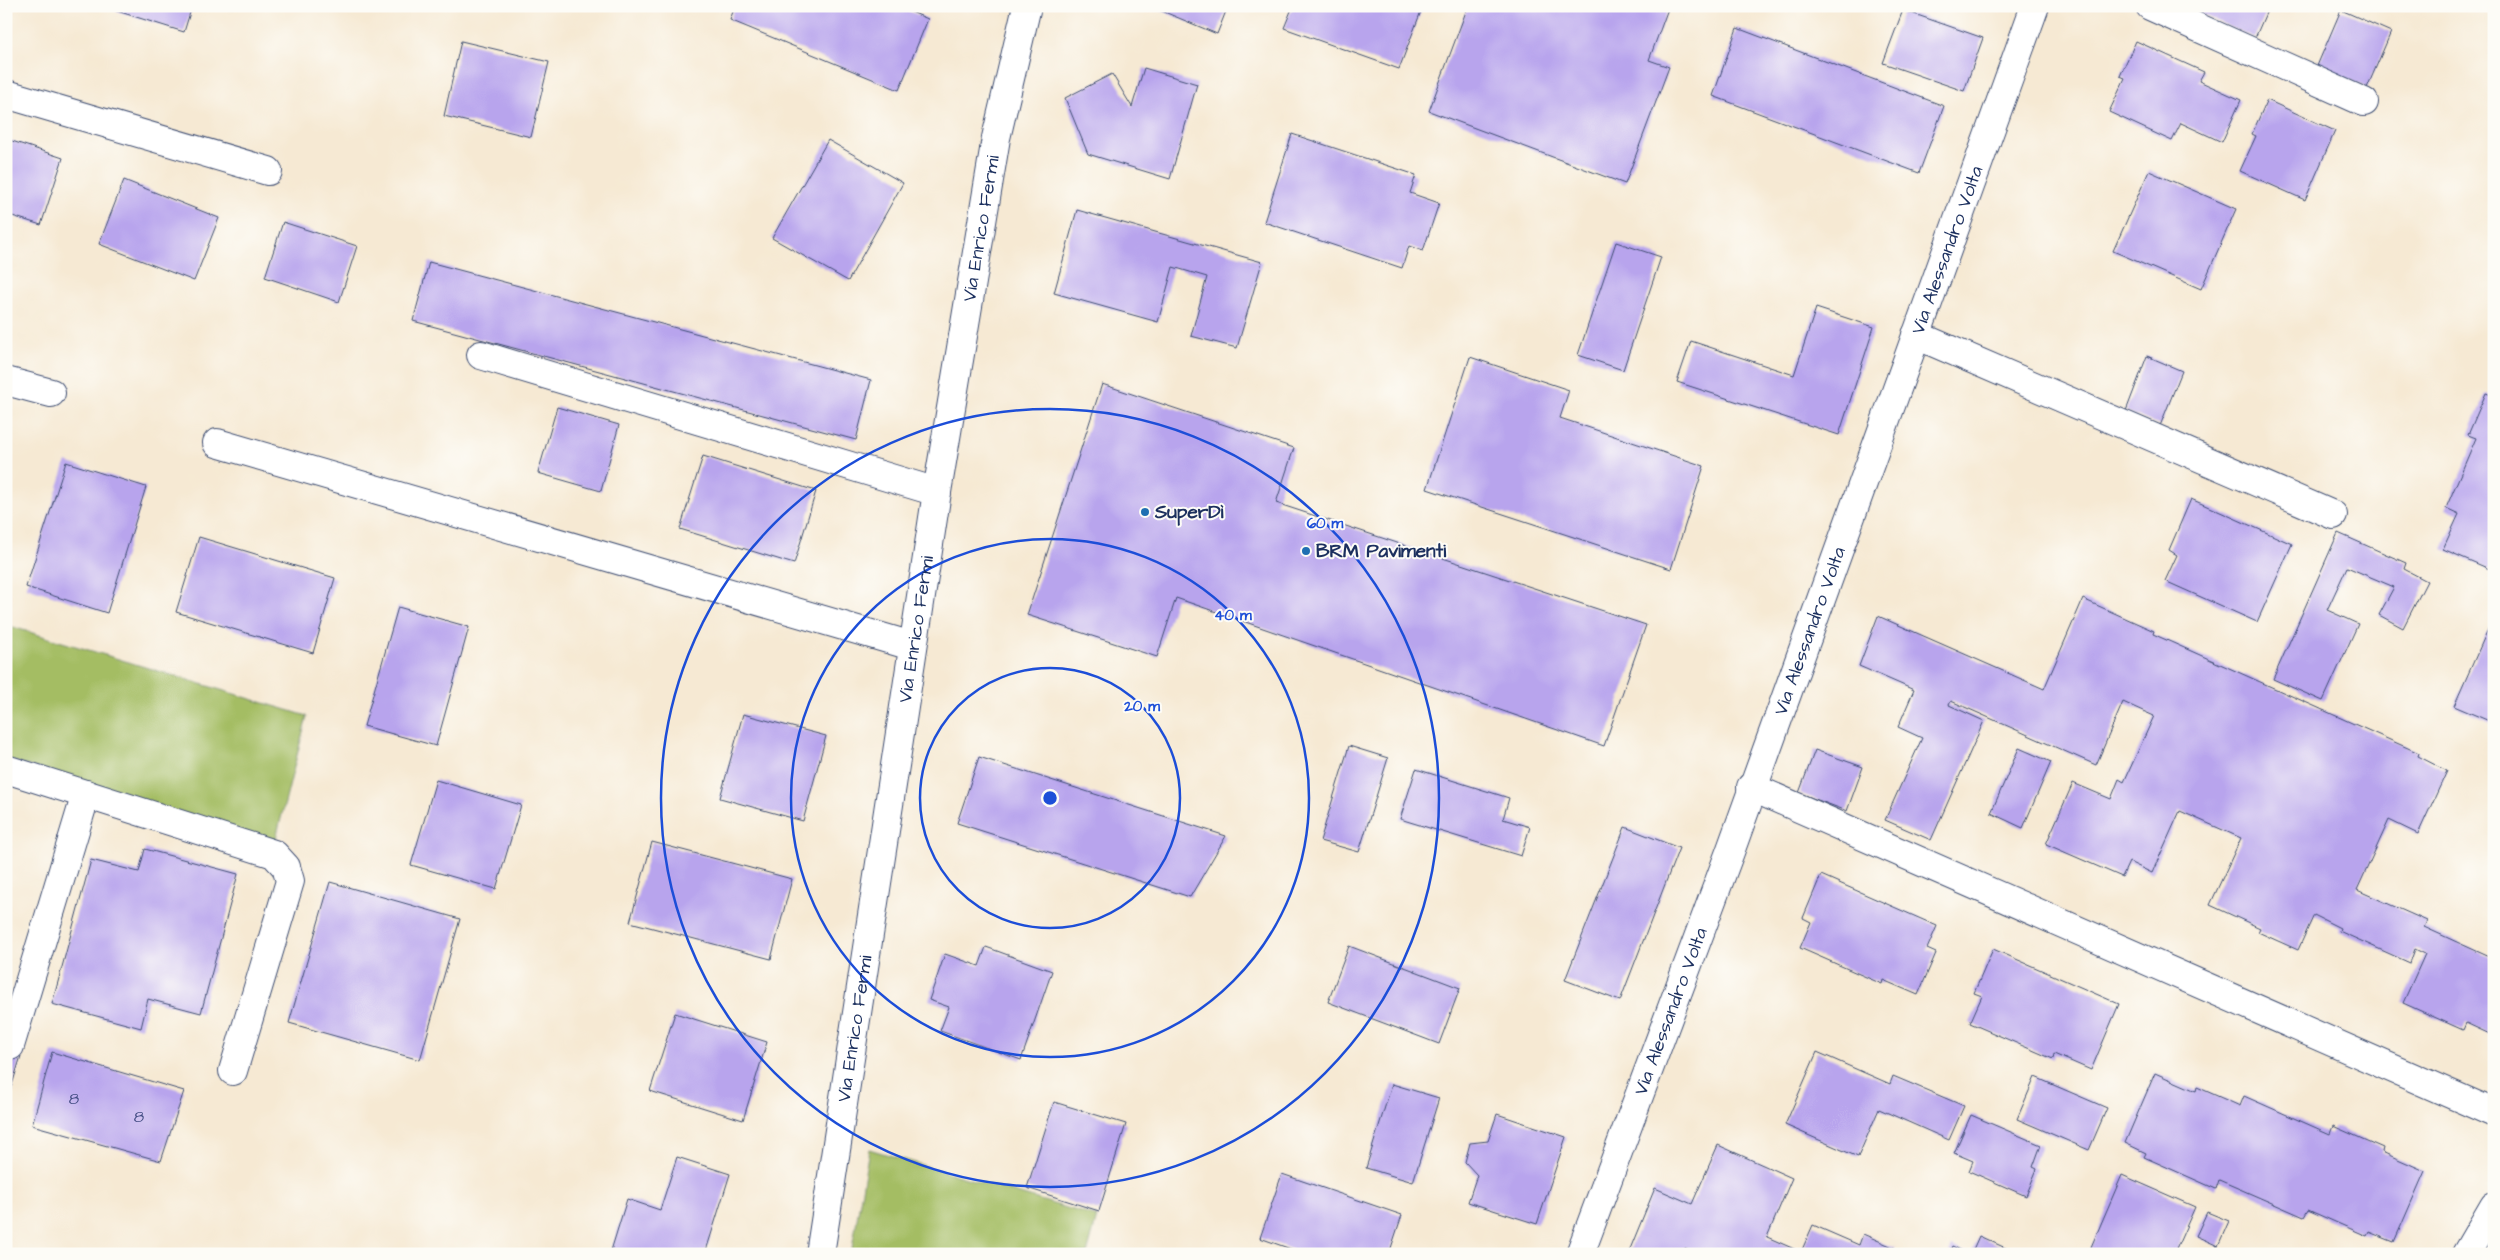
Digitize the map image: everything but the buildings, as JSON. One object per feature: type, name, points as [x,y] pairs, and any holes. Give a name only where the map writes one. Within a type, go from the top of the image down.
[{"type":"street","name":"Via Enrico Fermi","points":[[820,1254],[937,492],[996,138],[1027,6]]},
{"type":"street","name":"Via Alessandro Volta","points":[[1580,1254],[1668,1021],[2035,6]]},
{"type":"street","points":[[2150,6],[2364,102]]},
{"type":"street","points":[[6,94],[268,171]]},
{"type":"street","points":[[1916,336],[2333,515]]},
{"type":"street","points":[[481,355],[937,492]]},
{"type":"street","points":[[6,381],[51,393]]},
{"type":"street","points":[[217,443],[912,646]]},
{"type":"street","points":[[6,769],[274,854],[286,867],[290,881],[233,1071]]},
{"type":"street","points":[[1751,788],[2494,1113]]},
{"type":"street","points":[[10,1046],[86,794]]},
{"type":"street","points":[[2466,1254],[2494,1206]]},
{"type":"green space","points":[[6,625],[307,716],[275,842],[6,759]]},
{"type":"green space","points":[[869,1149],[1097,1217],[1087,1254],[851,1254]]},
{"type":"place","name":"SuperDì","points":[[1145,512]]},
{"type":"place","name":"BRM Pavimenti","points":[[1306,551]]}]
